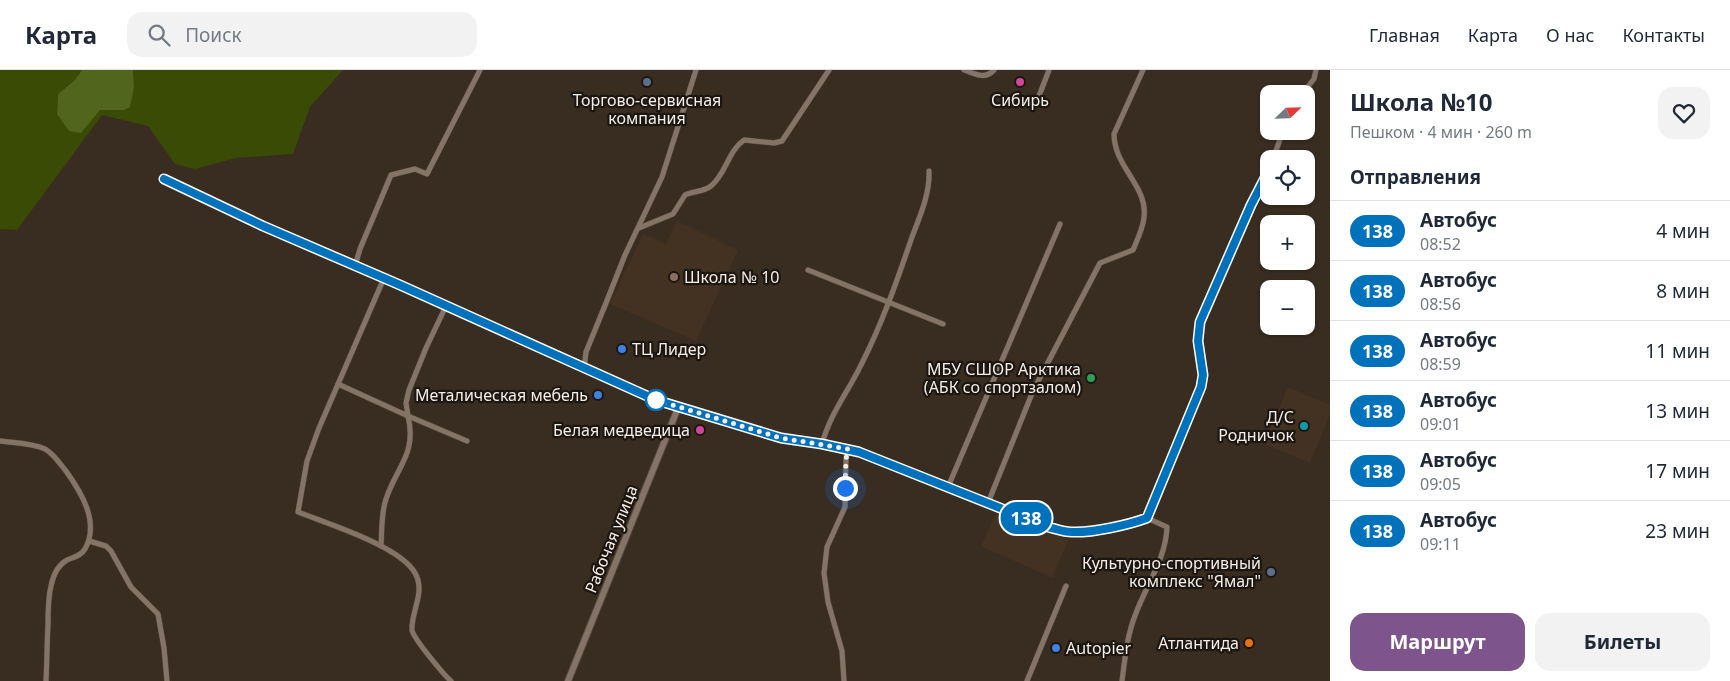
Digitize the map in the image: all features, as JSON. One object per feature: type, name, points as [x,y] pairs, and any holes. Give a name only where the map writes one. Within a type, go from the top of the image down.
[{"type":"street","points":[[355,266],[360,249],[391,175],[414,169],[427,174],[480,70]]},
{"type":"street","points":[[584,368],[586,352],[625,255],[662,177],[696,70]]},
{"type":"street","points":[[639,228],[673,214],[685,195],[709,188],[715,182],[735,148],[744,140],[774,143],[782,141],[829,70]]},
{"type":"street","points":[[964,70],[988,76],[994,70]]},
{"type":"street","points":[[1039,96],[1049,70]]},
{"type":"street","points":[[988,503],[1033,391],[1100,263],[1133,250],[1142,228],[1144,207],[1141,197],[1116,152],[1114,134],[1144,70]]},
{"type":"street","points":[[1309,85],[1314,79],[1316,70]]},
{"type":"street","points":[[822,444],[828,423],[861,365],[889,302],[925,202],[929,171]]},
{"type":"street","points":[[164,179],[263,226],[384,278],[639,393],[678,408],[781,438],[848,449],[1048,527],[1071,532],[1113,527],[1147,518],[1167,527],[1163,555],[1134,620],[1128,640],[1122,681]]},
{"type":"street","points":[[1147,518],[1201,387],[1203,375],[1198,341],[1200,322],[1260,186]]},
{"type":"street","points":[[948,487],[1060,224]]},
{"type":"street","points":[[808,270],[943,324]]},
{"type":"street","points":[[384,278],[319,428],[307,461],[298,512],[381,546],[402,560],[415,573],[419,587],[412,632],[418,643],[451,681]]},
{"type":"street","points":[[381,546],[382,517],[386,500],[408,455],[410,445],[411,428],[406,403],[409,390],[446,306]]},
{"type":"street","points":[[338,384],[467,441]]},
{"type":"street","name":"Рабочая улица","points":[[568,681],[678,408]]},
{"type":"street","points":[[0,441],[45,449],[55,458],[75,485],[86,506],[90,526],[89,541],[83,552],[60,566],[51,586],[46,681]]},
{"type":"street","points":[[844,681],[842,651],[828,602],[824,573],[827,546],[845,507],[848,449]]},
{"type":"street","points":[[89,541],[98,543],[111,551],[131,587],[158,614],[167,681]]},
{"type":"street","points":[[1027,681],[1066,586]]},
{"type":"shaded area","name":"Школа № 10","points":[[677,221],[738,250],[696,341],[610,304],[643,234],[666,244]]},
{"type":"shaded area","points":[[1288,387],[1330,405],[1330,415],[1310,463],[1264,444]]},
{"type":"shaded area","points":[[997,511],[1069,539],[1052,578],[981,546]]},
{"type":"green space","points":[[0,70],[82,70],[75,80],[58,94],[57,113],[69,131],[100,110],[124,110],[134,87],[133,70],[343,70],[310,107],[293,154],[236,158],[195,169],[175,164],[148,126],[102,115],[17,230],[0,229]]},
{"type":"green space","points":[[82,70],[133,70],[134,87],[130,107],[124,110],[100,110],[81,133],[69,131],[57,114],[58,94],[75,80]]},
{"type":"bus line","name":"138","points":[[164,179],[263,226],[400,285],[656,400],[781,438],[859,452],[1048,527],[1071,532],[1113,527],[1147,518],[1203,380],[1198,349],[1200,322],[1260,186]]},
{"type":"place","name":"Торгово-сервисная компания","points":[[647,82]]},
{"type":"place","name":"Сибирь","points":[[1020,82]]},
{"type":"place","name":"Школа № 10","points":[[674,277]]},
{"type":"place","name":"ТЦ Лидер","points":[[622,349]]},
{"type":"place","name":"МБУ СШОР Арктика (АБК со спортзалом)","points":[[1091,378]]},
{"type":"place","name":"Металическая мебель","points":[[598,395]]},
{"type":"place","name":"Д/С Родничок","points":[[1304,426]]},
{"type":"place","name":"Белая медведица","points":[[700,430]]},
{"type":"place","name":"Культурно-спортивный комплекс \"Ямал\"","points":[[1271,572]]},
{"type":"place","name":"Атлантида","points":[[1249,643]]},
{"type":"place","name":"Autopier","points":[[1056,648]]},
{"type":"route","points":[[656,400],[781,438],[848,449],[845,488]]}]
